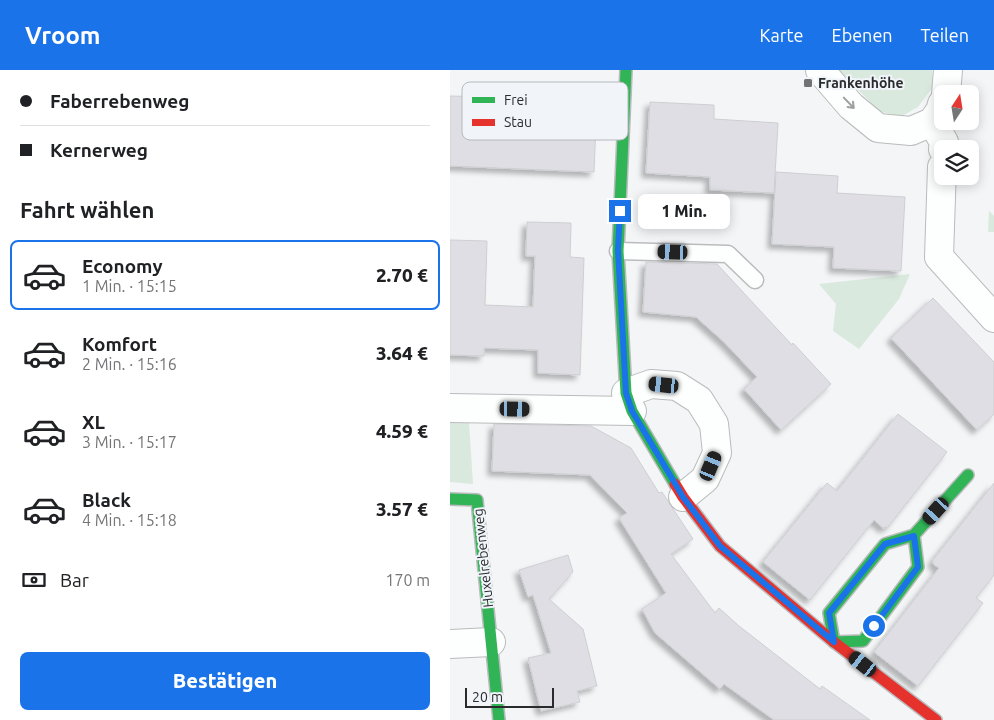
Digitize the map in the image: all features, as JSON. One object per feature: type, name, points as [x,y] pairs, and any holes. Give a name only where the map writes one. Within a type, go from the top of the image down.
[{"type":"street","points":[[820,70],[851,106],[878,128],[911,131],[934,115]]},
{"type":"street","points":[[947,85],[948,70]]},
{"type":"street","points":[[623,140],[618,250],[629,402],[683,497],[720,546],[834,642],[936,720]]},
{"type":"street","points":[[941,185],[939,257],[994,318]]},
{"type":"street","points":[[450,408],[629,402],[651,384],[677,386],[699,400],[714,424],[717,452],[705,479],[683,497]]},
{"type":"street","points":[[834,642],[829,613],[885,544],[914,536],[968,475]]},
{"type":"street","name":"Huxelrebenweg","points":[[450,499],[477,500],[499,720]]},
{"type":"street","points":[[834,642],[863,641],[918,567],[914,536]]},
{"type":"street","points":[[450,644],[491,642]]},
{"type":"lane","points":[[618,250],[728,254],[755,280]]},
{"type":"shaded area","points":[[839,70],[932,70],[932,88],[918,107],[900,117],[879,111]]},
{"type":"shaded area","points":[[989,211],[994,216],[994,232],[988,232]]},
{"type":"shaded area","points":[[910,274],[899,299],[859,349],[833,331],[836,304],[819,284]]},
{"type":"shaded area","points":[[450,422],[469,423],[473,484],[450,482]]},
{"type":"building","points":[[450,96],[462,96],[462,140],[595,140],[594,172],[450,166]]},
{"type":"building","points":[[650,102],[714,105],[714,119],[778,123],[774,193],[710,190],[710,177],[646,173]]},
{"type":"building","points":[[776,172],[838,176],[837,193],[905,197],[901,271],[833,268],[834,247],[772,244]]},
{"type":"building","points":[[527,222],[571,223],[570,257],[584,258],[580,375],[538,373],[538,350],[484,348],[484,356],[450,355],[450,240],[487,241],[485,305],[533,307],[535,256],[526,256]]},
{"type":"building","points":[[646,262],[717,264],[831,384],[781,430],[744,389],[757,377],[724,342],[696,317],[643,312]]},
{"type":"building","points":[[933,298],[994,362],[994,414],[977,430],[891,338]]},
{"type":"building","points":[[898,414],[947,452],[888,527],[883,528],[874,520],[810,600],[763,562],[827,483],[837,491]]},
{"type":"building","points":[[494,424],[591,426],[631,448],[659,493],[662,492],[693,539],[671,554],[715,613],[719,608],[739,626],[820,689],[822,686],[870,720],[774,720],[724,684],[720,689],[655,633],[642,609],[666,593],[619,518],[627,513],[590,475],[492,471]]},
{"type":"building","points":[[994,483],[994,575],[976,598],[983,603],[918,686],[874,652],[939,568],[933,564],[933,560]]},
{"type":"building","points":[[568,555],[573,572],[549,599],[583,629],[597,686],[577,691],[580,702],[541,711],[528,658],[551,653],[533,595],[528,597],[519,570]]},
{"type":"traffic: fast","points":[[625,82],[626,70]]},
{"type":"traffic: fast","points":[[623,140],[618,251],[626,393],[632,411],[675,484]]},
{"type":"traffic: fast","points":[[914,535],[918,567],[863,641],[834,642],[829,613],[885,544],[914,535],[968,475]]},
{"type":"traffic: fast","points":[[450,499],[477,500],[499,720]]},
{"type":"traffic: jam","points":[[675,484],[720,546],[834,642],[936,720]]},
{"type":"place","name":"Frankenhöhe","points":[[808,83]]},
{"type":"route","points":[[620,211],[618,250],[626,393],[632,411],[683,497],[720,546],[834,642],[829,613],[885,544],[914,536],[918,567],[874,626]]}]
